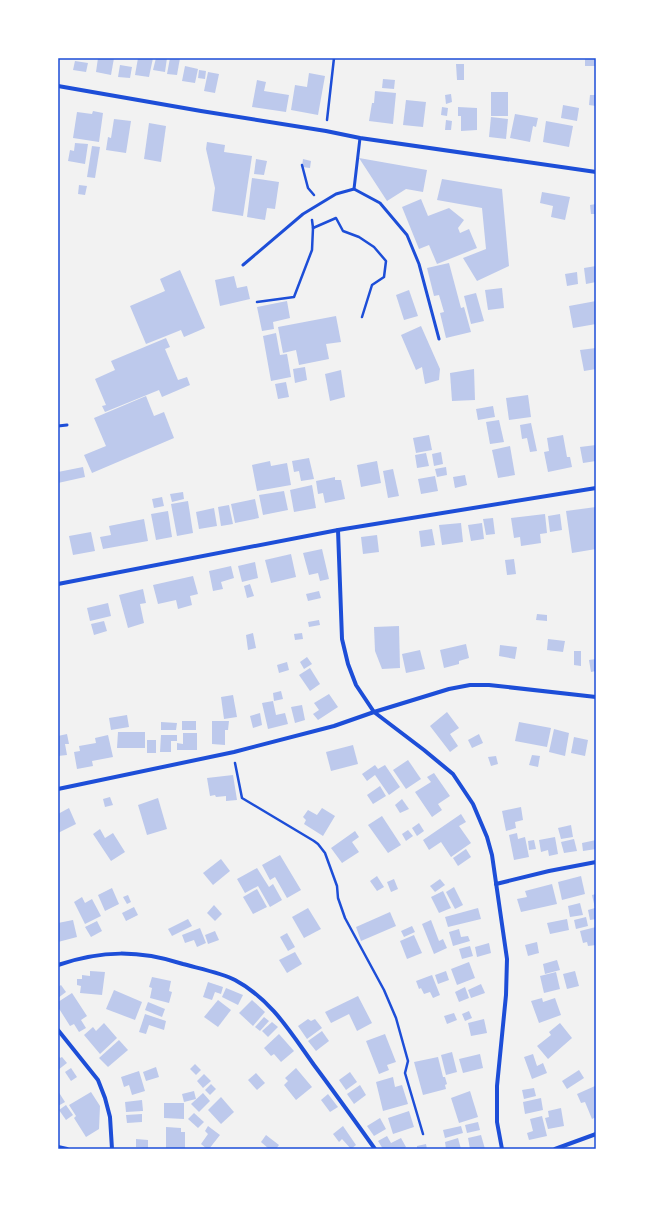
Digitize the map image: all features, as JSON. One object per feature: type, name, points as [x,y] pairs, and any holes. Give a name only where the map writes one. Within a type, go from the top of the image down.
[{"type":"street","points":[[58,86],[360,138],[596,172]]},
{"type":"street","points":[[58,584],[338,530],[596,488]]},
{"type":"street","points":[[338,530],[342,639],[348,664],[356,684],[374,712],[453,774],[473,804],[487,838],[496,884],[507,959],[506,995],[497,1092],[497,1122],[502,1149]]},
{"type":"street","points":[[58,789],[234,752],[334,726],[449,689],[470,685],[508,686],[596,697]]},
{"type":"street","points":[[496,884],[549,871],[596,862]]},
{"type":"street","points":[[58,965],[75,959],[94,955],[117,953],[140,954],[162,957],[233,979],[260,998],[284,1023],[375,1149]]},
{"type":"street","points":[[58,1030],[98,1080],[110,1117],[112,1149]]},
{"type":"street","points":[[555,1149],[596,1134]]},
{"type":"street","points":[[58,1147],[67,1149]]},
{"type":"lane","points":[[354,189],[360,138]]},
{"type":"lane","points":[[243,265],[302,214],[336,194],[354,189],[380,203],[407,235],[420,264],[439,339]]},
{"type":"lane","points":[[58,426],[67,425]]},
{"type":"path","points":[[326,131],[334,58]]},
{"type":"path","points":[[302,165],[308,188],[320,203]]},
{"type":"path","points":[[257,302],[294,297],[312,250],[313,228],[311,209]]},
{"type":"path","points":[[313,228],[336,218],[343,231],[374,247],[386,261],[384,277],[372,285],[362,317]]},
{"type":"path","points":[[234,752],[242,798],[314,841],[325,853],[337,886],[338,898],[345,918],[384,990],[396,1018],[408,1061],[405,1074],[423,1134]]},
{"type":"building","points":[[98,58],[114,58],[111,75],[96,72]]},
{"type":"building","points":[[138,58],[153,58],[149,77],[135,75]]},
{"type":"building","points":[[156,58],[167,58],[165,72],[153,70]]},
{"type":"building","points":[[170,58],[180,58],[177,75],[167,74]]},
{"type":"building","points":[[585,58],[596,58],[596,66],[585,66]]},
{"type":"building","points":[[75,61],[88,63],[86,72],[73,70]]},
{"type":"building","points":[[456,64],[464,64],[464,80],[457,80]]},
{"type":"building","points":[[120,65],[132,67],[130,78],[118,77]]},
{"type":"building","points":[[185,66],[198,69],[195,83],[182,81]]},
{"type":"building","points":[[199,70],[206,71],[205,79],[198,78]]},
{"type":"building","points":[[208,72],[219,74],[215,93],[204,91]]},
{"type":"building","points":[[309,73],[325,76],[318,115],[291,110],[295,85],[307,87]]},
{"type":"building","points":[[383,79],[395,80],[394,89],[382,88]]},
{"type":"building","points":[[257,80],[266,82],[264,91],[289,95],[286,112],[252,107]]},
{"type":"building","points":[[375,91],[396,93],[393,124],[369,121],[372,103],[374,103]]},
{"type":"building","points":[[491,92],[508,92],[508,116],[491,116]]},
{"type":"building","points":[[451,94],[452,102],[446,104],[445,95]]},
{"type":"building","points":[[590,95],[596,95],[596,106],[589,105]]},
{"type":"building","points":[[406,100],[426,102],[423,127],[403,125]]},
{"type":"building","points":[[563,105],[579,108],[577,121],[561,118]]},
{"type":"building","points":[[442,107],[448,108],[447,116],[441,115]]},
{"type":"building","points":[[458,107],[477,108],[477,130],[461,131],[461,116],[458,116]]},
{"type":"building","points":[[93,111],[103,113],[99,142],[73,138],[77,112],[92,114]]},
{"type":"building","points":[[515,114],[538,118],[536,127],[533,126],[530,142],[510,138]]},
{"type":"building","points":[[491,117],[508,119],[506,139],[489,137]]},
{"type":"building","points":[[114,119],[131,121],[126,153],[106,150],[108,137],[111,138]]},
{"type":"building","points":[[446,120],[452,121],[451,130],[445,130]]},
{"type":"building","points":[[546,121],[573,126],[569,147],[543,142]]},
{"type":"building","points":[[149,123],[166,126],[161,162],[144,159]]},
{"type":"building","points":[[207,142],[225,145],[224,152],[252,156],[243,216],[212,211],[215,188],[206,149]]},
{"type":"building","points":[[75,143],[88,144],[85,164],[68,161],[70,150],[74,151]]},
{"type":"building","points":[[92,146],[100,147],[95,178],[87,177]]},
{"type":"building","points":[[359,158],[427,170],[423,192],[406,189],[387,201]]},
{"type":"building","points":[[256,159],[267,161],[264,175],[254,174]]},
{"type":"building","points":[[303,159],[311,161],[310,168],[302,167]]},
{"type":"building","points":[[252,178],[279,182],[275,209],[267,208],[265,220],[247,217]]},
{"type":"building","points":[[442,179],[502,189],[509,266],[477,281],[463,258],[486,249],[482,208],[437,200]]},
{"type":"building","points":[[79,185],[87,186],[85,195],[78,194]]},
{"type":"building","points":[[542,192],[570,197],[565,220],[551,217],[553,206],[540,203]]},
{"type":"building","points":[[421,199],[428,216],[449,208],[464,220],[458,228],[460,233],[469,229],[477,248],[437,264],[429,245],[419,249],[402,207]]},
{"type":"building","points":[[596,204],[596,214],[591,214],[590,205]]},
{"type":"building","points":[[449,263],[461,308],[464,307],[471,332],[446,338],[440,313],[444,312],[439,295],[434,296],[427,268]]},
{"type":"building","points":[[596,266],[596,282],[586,284],[584,268]]},
{"type":"building","points":[[180,270],[205,328],[184,337],[181,330],[146,344],[130,306],[165,291],[160,279]]},
{"type":"building","points":[[577,272],[578,284],[567,286],[565,274]]},
{"type":"building","points":[[234,276],[237,288],[247,286],[250,299],[220,306],[215,280]]},
{"type":"building","points":[[502,288],[504,308],[488,310],[485,290]]},
{"type":"building","points":[[409,290],[418,316],[404,320],[396,295]]},
{"type":"building","points":[[476,293],[484,321],[471,324],[464,296]]},
{"type":"building","points":[[287,301],[290,318],[273,322],[274,329],[262,331],[257,307]]},
{"type":"building","points":[[596,301],[596,324],[573,328],[569,306]]},
{"type":"building","points":[[336,316],[341,342],[326,344],[329,359],[299,365],[296,350],[283,353],[278,327]]},
{"type":"building","points":[[421,326],[440,369],[439,380],[425,384],[422,367],[416,370],[401,335]]},
{"type":"building","points":[[276,333],[280,355],[287,354],[291,377],[271,381],[263,336]]},
{"type":"building","points":[[166,338],[170,347],[165,349],[178,380],[187,377],[190,385],[162,397],[159,390],[105,412],[102,406],[106,405],[95,379],[115,370],[111,361]]},
{"type":"building","points":[[596,348],[596,369],[584,371],[580,350]]},
{"type":"building","points":[[305,367],[307,380],[295,383],[293,369]]},
{"type":"building","points":[[474,369],[475,400],[452,401],[450,373]]},
{"type":"building","points":[[341,370],[345,397],[330,401],[325,374]]},
{"type":"building","points":[[286,382],[289,397],[278,399],[275,384]]},
{"type":"building","points":[[528,395],[531,417],[509,420],[506,398]]},
{"type":"building","points":[[146,396],[154,416],[164,412],[174,438],[92,473],[84,455],[106,446],[94,418]]},
{"type":"building","points":[[493,406],[495,417],[478,420],[476,409]]},
{"type":"building","points":[[499,420],[504,442],[490,444],[486,422]]},
{"type":"building","points":[[531,423],[537,451],[530,452],[527,438],[522,439],[520,425]]},
{"type":"building","points":[[429,435],[432,450],[416,453],[413,438]]},
{"type":"building","points":[[563,435],[567,457],[570,457],[572,467],[548,472],[544,452],[549,451],[547,438]]},
{"type":"building","points":[[596,445],[596,461],[583,463],[580,447]]},
{"type":"building","points":[[510,446],[515,475],[498,478],[492,450]]},
{"type":"building","points":[[441,452],[443,464],[434,466],[432,454]]},
{"type":"building","points":[[426,453],[429,466],[417,468],[415,455]]},
{"type":"building","points":[[309,458],[314,479],[301,481],[299,471],[294,472],[292,461]]},
{"type":"building","points":[[270,461],[271,466],[287,463],[291,485],[257,491],[252,465]]},
{"type":"building","points":[[377,461],[381,483],[361,487],[357,465]]},
{"type":"building","points":[[83,467],[85,477],[58,483],[58,472]]},
{"type":"building","points":[[446,467],[447,475],[437,477],[435,469]]},
{"type":"building","points":[[393,469],[399,496],[388,498],[383,471]]},
{"type":"building","points":[[465,475],[467,485],[455,488],[453,477]]},
{"type":"building","points":[[435,476],[438,491],[421,494],[418,479]]},
{"type":"building","points":[[335,477],[335,480],[341,480],[345,499],[325,503],[323,493],[318,494],[316,481]]},
{"type":"building","points":[[312,485],[316,508],[294,512],[290,490]]},
{"type":"building","points":[[284,491],[288,510],[263,515],[259,495]]},
{"type":"building","points":[[183,492],[184,499],[172,502],[170,494]]},
{"type":"building","points":[[162,497],[164,506],[154,508],[152,499]]},
{"type":"building","points":[[255,499],[259,518],[235,523],[231,504]]},
{"type":"building","points":[[188,501],[193,533],[177,536],[171,504]]},
{"type":"building","points":[[229,505],[233,524],[221,526],[218,507]]},
{"type":"building","points":[[596,507],[596,549],[572,553],[566,511]]},
{"type":"building","points":[[214,508],[217,526],[199,529],[196,512]]},
{"type":"building","points":[[168,511],[172,537],[156,540],[151,514]]},
{"type":"building","points":[[545,514],[547,533],[540,534],[541,543],[521,546],[520,537],[514,538],[511,518]]},
{"type":"building","points":[[560,514],[562,530],[550,532],[548,516]]},
{"type":"building","points":[[493,518],[495,534],[486,535],[483,519]]},
{"type":"building","points":[[144,519],[148,541],[103,549],[100,537],[111,535],[109,526]]},
{"type":"building","points":[[461,523],[463,542],[442,545],[439,525]]},
{"type":"building","points":[[482,523],[484,539],[471,541],[468,525]]},
{"type":"building","points":[[432,529],[435,545],[421,547],[419,531]]},
{"type":"building","points":[[91,532],[95,551],[73,555],[69,536]]},
{"type":"building","points":[[377,535],[379,552],[363,554],[361,537]]},
{"type":"building","points":[[322,549],[329,579],[320,581],[318,573],[309,575],[303,553]]},
{"type":"building","points":[[291,554],[296,577],[271,583],[265,560]]},
{"type":"building","points":[[514,559],[516,574],[507,575],[505,560]]},
{"type":"building","points":[[255,562],[258,578],[242,582],[238,566]]},
{"type":"building","points":[[231,566],[234,578],[221,582],[223,589],[213,591],[209,571]]},
{"type":"building","points":[[193,576],[198,594],[190,596],[192,605],[178,609],[176,600],[158,604],[153,585]]},
{"type":"building","points":[[250,584],[254,596],[247,598],[244,586]]},
{"type":"building","points":[[143,589],[146,603],[140,604],[144,623],[128,628],[119,595]]},
{"type":"building","points":[[319,591],[321,598],[308,601],[306,594]]},
{"type":"building","points":[[108,603],[111,616],[90,621],[87,608]]},
{"type":"building","points":[[537,614],[547,615],[547,621],[536,620]]},
{"type":"building","points":[[319,620],[320,625],[309,627],[308,622]]},
{"type":"building","points":[[104,621],[107,631],[94,635],[91,624]]},
{"type":"building","points":[[399,626],[400,668],[382,669],[375,651],[374,627]]},
{"type":"building","points":[[253,633],[256,648],[248,650],[246,635]]},
{"type":"building","points":[[302,633],[303,639],[295,640],[294,634]]},
{"type":"building","points":[[548,639],[565,641],[563,652],[547,650]]},
{"type":"building","points":[[466,644],[469,658],[459,661],[459,664],[444,668],[440,650]]},
{"type":"building","points":[[500,645],[517,647],[515,659],[499,656]]},
{"type":"building","points":[[420,650],[425,669],[406,673],[402,654]]},
{"type":"building","points":[[574,651],[581,651],[581,666],[574,665]]},
{"type":"building","points":[[307,657],[312,664],[304,669],[300,662]]},
{"type":"building","points":[[596,659],[596,671],[591,672],[589,660]]},
{"type":"building","points":[[287,662],[289,670],[279,673],[277,665]]},
{"type":"building","points":[[310,668],[320,684],[310,691],[299,675]]},
{"type":"building","points":[[281,691],[283,699],[274,701],[273,693]]},
{"type":"building","points":[[329,694],[338,707],[318,720],[313,714],[319,710],[314,703]]},
{"type":"building","points":[[233,695],[237,717],[224,719],[221,697]]},
{"type":"building","points":[[273,701],[276,715],[285,713],[288,724],[268,729],[262,703]]},
{"type":"building","points":[[302,705],[305,720],[295,723],[291,707]]},
{"type":"building","points":[[447,712],[459,728],[450,734],[458,746],[450,752],[430,726]]},
{"type":"building","points":[[260,713],[262,725],[253,728],[250,716]]},
{"type":"building","points":[[127,715],[129,727],[111,730],[109,718]]},
{"type":"building","points":[[182,721],[196,721],[196,730],[182,730]]},
{"type":"building","points":[[212,721],[229,721],[228,730],[225,730],[225,745],[212,744]]},
{"type":"building","points":[[161,722],[177,723],[176,730],[161,730]]},
{"type":"building","points":[[519,722],[551,728],[547,747],[515,741]]},
{"type":"building","points":[[554,729],[569,733],[565,756],[549,752]]},
{"type":"building","points":[[118,732],[145,732],[145,748],[117,748]]},
{"type":"building","points":[[183,733],[197,733],[197,750],[177,750],[177,743],[183,744]]},
{"type":"building","points":[[67,734],[69,744],[65,744],[67,755],[58,756],[58,736]]},
{"type":"building","points":[[479,734],[483,743],[472,748],[468,740]]},
{"type":"building","points":[[108,735],[113,757],[92,761],[93,766],[77,769],[74,752],[80,751],[79,746],[96,743],[95,738]]},
{"type":"building","points":[[161,735],[177,735],[177,741],[171,741],[171,752],[160,752]]},
{"type":"building","points":[[574,737],[588,740],[585,756],[571,753]]},
{"type":"building","points":[[147,740],[156,740],[156,753],[147,753]]},
{"type":"building","points":[[353,745],[358,764],[331,771],[326,752]]},
{"type":"building","points":[[532,755],[540,756],[538,767],[529,765]]},
{"type":"building","points":[[496,756],[498,764],[491,766],[488,757]]},
{"type":"building","points":[[408,760],[421,779],[406,789],[393,770]]},
{"type":"building","points":[[375,765],[378,769],[385,765],[400,787],[389,795],[375,775],[367,781],[362,774]]},
{"type":"building","points":[[434,773],[450,796],[438,804],[442,810],[432,817],[415,792],[431,782],[427,777]]},
{"type":"building","points":[[233,775],[237,800],[226,801],[226,796],[210,796],[207,778]]},
{"type":"building","points":[[380,786],[386,796],[373,804],[367,795]]},
{"type":"building","points":[[110,797],[113,805],[105,807],[103,799]]},
{"type":"building","points":[[158,798],[167,829],[147,835],[138,805]]},
{"type":"building","points":[[402,799],[409,809],[400,813],[395,805]]},
{"type":"building","points":[[521,807],[523,820],[515,822],[516,828],[506,831],[502,811]]},
{"type":"building","points":[[69,808],[76,824],[58,833],[58,814]]},
{"type":"building","points":[[322,808],[335,816],[323,836],[304,824],[306,820],[303,817],[308,810],[317,815]]},
{"type":"building","points":[[461,814],[466,822],[459,826],[471,843],[451,857],[441,842],[429,850],[423,840]]},
{"type":"building","points":[[382,816],[401,845],[388,853],[368,825]]},
{"type":"building","points":[[419,823],[424,831],[417,836],[412,828]]},
{"type":"building","points":[[571,825],[573,837],[561,839],[558,828]]},
{"type":"building","points":[[100,829],[105,838],[113,833],[125,852],[111,861],[93,834]]},
{"type":"building","points":[[408,830],[413,836],[406,841],[402,834]]},
{"type":"building","points":[[355,831],[359,837],[352,842],[359,852],[342,863],[331,848]]},
{"type":"building","points":[[517,833],[518,839],[525,837],[529,857],[514,860],[509,835]]},
{"type":"building","points":[[555,837],[558,854],[549,856],[548,850],[541,852],[539,840]]},
{"type":"building","points":[[574,839],[577,851],[564,853],[561,842]]},
{"type":"building","points":[[534,840],[536,849],[529,850],[528,841]]},
{"type":"building","points":[[596,840],[596,849],[583,851],[582,843]]},
{"type":"building","points":[[466,849],[471,857],[458,866],[453,858]]},
{"type":"building","points":[[280,855],[301,890],[287,898],[275,877],[270,880],[262,865]]},
{"type":"building","points":[[221,859],[230,871],[213,885],[203,873]]},
{"type":"building","points":[[257,868],[269,887],[273,884],[282,900],[270,907],[258,886],[245,893],[237,879]]},
{"type":"building","points":[[377,876],[384,887],[377,891],[370,881]]},
{"type":"building","points":[[581,876],[585,894],[562,900],[558,882]]},
{"type":"building","points":[[394,879],[398,889],[391,892],[387,882]]},
{"type":"building","points":[[440,879],[445,885],[435,892],[430,886]]},
{"type":"building","points":[[552,884],[557,904],[521,912],[517,899],[527,897],[525,891]]},
{"type":"building","points":[[454,887],[463,905],[455,909],[446,892]]},
{"type":"building","points":[[112,888],[119,904],[105,911],[98,895]]},
{"type":"building","points":[[257,889],[267,907],[253,914],[243,897]]},
{"type":"building","points":[[443,891],[451,908],[439,913],[431,897]]},
{"type":"building","points":[[596,894],[596,919],[590,920],[588,910],[595,908],[592,895]]},
{"type":"building","points":[[128,895],[131,902],[127,904],[123,897]]},
{"type":"building","points":[[82,897],[85,903],[92,899],[101,916],[85,924],[74,902]]},
{"type":"building","points":[[580,903],[583,915],[570,917],[568,906]]},
{"type":"building","points":[[214,905],[222,914],[215,921],[207,913]]},
{"type":"building","points":[[134,907],[138,915],[126,921],[122,913]]},
{"type":"building","points":[[308,908],[321,929],[304,938],[292,917]]},
{"type":"building","points":[[478,908],[481,919],[448,927],[445,917]]},
{"type":"building","points":[[390,912],[396,926],[361,941],[356,927]]},
{"type":"building","points":[[586,917],[588,926],[576,929],[574,920]]},
{"type":"building","points":[[188,919],[192,926],[172,936],[168,929]]},
{"type":"building","points":[[567,919],[569,930],[550,934],[547,923]]},
{"type":"building","points":[[73,920],[77,937],[58,942],[58,923]]},
{"type":"building","points":[[431,920],[439,941],[443,939],[447,948],[434,954],[422,924]]},
{"type":"building","points":[[97,921],[102,931],[91,937],[85,927]]},
{"type":"building","points":[[412,926],[415,932],[404,937],[401,931]]},
{"type":"building","points":[[596,927],[596,945],[588,946],[587,942],[583,943],[580,931]]},
{"type":"building","points":[[200,928],[206,943],[197,947],[194,940],[185,943],[182,935]]},
{"type":"building","points":[[459,929],[461,937],[468,936],[470,941],[453,946],[449,932]]},
{"type":"building","points":[[215,931],[219,940],[208,944],[205,935]]},
{"type":"building","points":[[287,933],[295,947],[288,951],[280,937]]},
{"type":"building","points":[[414,935],[422,953],[407,959],[400,941]]},
{"type":"building","points":[[537,942],[539,953],[528,956],[525,945]]},
{"type":"building","points":[[489,943],[491,953],[477,957],[475,947]]},
{"type":"building","points":[[470,946],[473,956],[462,959],[459,949]]},
{"type":"building","points":[[295,952],[302,964],[287,973],[279,960]]},
{"type":"building","points":[[557,960],[560,970],[545,974],[543,964]]},
{"type":"building","points":[[469,962],[475,978],[457,985],[451,969]]},
{"type":"building","points":[[90,971],[105,972],[102,995],[80,993],[81,986],[77,985],[77,979],[82,979],[82,975],[90,976]]},
{"type":"building","points":[[446,971],[449,980],[438,984],[435,975]]},
{"type":"building","points":[[575,971],[579,986],[567,989],[563,974]]},
{"type":"building","points":[[556,972],[560,989],[544,993],[540,976]]},
{"type":"building","points":[[432,975],[440,995],[433,998],[430,992],[424,994],[421,988],[419,989],[416,981]]},
{"type":"building","points":[[152,977],[171,981],[169,991],[172,992],[169,1003],[150,998],[152,988],[149,987]]},
{"type":"building","points":[[208,982],[223,987],[221,994],[215,992],[212,1000],[203,997]]},
{"type":"building","points":[[481,984],[485,993],[471,998],[468,990]]},
{"type":"building","points":[[61,985],[66,992],[58,998],[58,987]]},
{"type":"building","points":[[465,987],[469,998],[459,1002],[455,992]]},
{"type":"building","points":[[226,988],[243,995],[238,1005],[222,997]]},
{"type":"building","points":[[114,990],[142,1002],[135,1020],[106,1009]]},
{"type":"building","points":[[72,993],[87,1016],[81,1020],[86,1028],[79,1032],[74,1024],[70,1026],[58,1007],[58,1002]]},
{"type":"building","points":[[358,996],[372,1023],[357,1031],[349,1014],[331,1023],[325,1012]]},
{"type":"building","points":[[542,998],[543,1002],[555,998],[561,1015],[539,1023],[531,1001]]},
{"type":"building","points":[[218,1000],[231,1010],[218,1027],[204,1017]]},
{"type":"building","points":[[252,1000],[265,1012],[253,1026],[239,1013]]},
{"type":"building","points":[[148,1002],[165,1009],[162,1017],[145,1010]]},
{"type":"building","points":[[469,1011],[472,1018],[465,1021],[462,1014]]},
{"type":"building","points":[[454,1013],[457,1020],[447,1024],[444,1016]]},
{"type":"building","points":[[145,1014],[166,1021],[164,1030],[149,1025],[146,1034],[139,1032]]},
{"type":"building","points":[[264,1017],[269,1021],[260,1031],[255,1027]]},
{"type":"building","points":[[308,1019],[311,1021],[315,1019],[322,1028],[307,1039],[298,1026]]},
{"type":"building","points":[[484,1019],[487,1033],[471,1036],[468,1023]]},
{"type":"building","points":[[272,1022],[278,1027],[268,1037],[262,1031]]},
{"type":"building","points":[[104,1023],[117,1038],[100,1054],[84,1035],[93,1027],[96,1031]]},
{"type":"building","points":[[560,1023],[572,1038],[548,1059],[537,1046],[551,1035],[549,1032]]},
{"type":"building","points":[[322,1031],[329,1041],[316,1051],[308,1041]]},
{"type":"building","points":[[279,1034],[294,1051],[281,1062],[274,1054],[271,1056],[264,1048]]},
{"type":"building","points":[[385,1034],[396,1062],[387,1065],[389,1070],[379,1074],[366,1041]]},
{"type":"building","points":[[119,1040],[128,1050],[108,1067],[99,1058]]},
{"type":"building","points":[[452,1052],[457,1072],[446,1075],[441,1055]]},
{"type":"building","points":[[480,1054],[483,1068],[463,1073],[459,1059]]},
{"type":"building","points":[[533,1054],[537,1066],[543,1063],[547,1073],[532,1079],[524,1057]]},
{"type":"building","points":[[58,1055],[67,1063],[58,1070]]},
{"type":"building","points":[[438,1057],[443,1077],[445,1077],[447,1084],[445,1085],[446,1089],[423,1095],[414,1062]]},
{"type":"building","points":[[195,1064],[201,1070],[196,1075],[190,1069]]},
{"type":"building","points":[[156,1067],[159,1077],[146,1081],[143,1072]]},
{"type":"building","points":[[71,1068],[77,1077],[71,1081],[65,1072]]},
{"type":"building","points":[[296,1068],[312,1087],[296,1100],[284,1085],[288,1081],[285,1078]]},
{"type":"building","points":[[579,1070],[584,1078],[567,1089],[562,1081]]},
{"type":"building","points":[[139,1071],[145,1091],[132,1095],[129,1085],[124,1087],[121,1077]]},
{"type":"building","points":[[350,1072],[357,1082],[346,1090],[339,1080]]},
{"type":"building","points":[[256,1073],[265,1083],[257,1090],[248,1080]]},
{"type":"building","points":[[204,1074],[211,1081],[203,1088],[197,1081]]},
{"type":"building","points":[[393,1077],[395,1087],[402,1085],[408,1104],[383,1111],[376,1082]]},
{"type":"building","points":[[211,1084],[216,1089],[210,1095],[205,1090]]},
{"type":"building","points":[[360,1085],[366,1095],[354,1104],[347,1094]]},
{"type":"building","points":[[595,1086],[596,1117],[592,1119],[585,1102],[581,1103],[577,1094]]},
{"type":"building","points":[[534,1088],[536,1096],[524,1099],[522,1090]]},
{"type":"building","points":[[58,1091],[65,1102],[58,1106]]},
{"type":"building","points":[[194,1091],[196,1099],[184,1102],[182,1094]]},
{"type":"building","points":[[470,1091],[478,1117],[459,1123],[451,1098]]},
{"type":"building","points":[[91,1092],[100,1106],[99,1129],[86,1137],[74,1118],[76,1116],[69,1105]]},
{"type":"building","points":[[203,1093],[210,1101],[199,1112],[191,1104]]},
{"type":"building","points":[[328,1094],[338,1107],[330,1112],[321,1100]]},
{"type":"building","points":[[221,1097],[234,1112],[221,1124],[208,1110]]},
{"type":"building","points":[[541,1098],[543,1110],[525,1114],[523,1102]]},
{"type":"building","points":[[142,1100],[143,1111],[126,1112],[125,1102]]},
{"type":"building","points":[[164,1103],[184,1103],[184,1119],[164,1118]]},
{"type":"building","points":[[66,1105],[73,1115],[66,1120],[59,1110]]},
{"type":"building","points":[[561,1108],[564,1126],[548,1129],[545,1118],[549,1117],[548,1111]]},
{"type":"building","points":[[409,1111],[414,1127],[393,1134],[388,1118]]},
{"type":"building","points":[[194,1113],[204,1122],[198,1128],[188,1119]]},
{"type":"building","points":[[142,1114],[142,1122],[127,1123],[126,1115]]},
{"type":"building","points":[[542,1116],[547,1136],[529,1140],[527,1133],[533,1131],[530,1119]]},
{"type":"building","points":[[380,1118],[386,1129],[374,1136],[367,1126]]},
{"type":"building","points":[[478,1122],[480,1130],[467,1133],[465,1125]]},
{"type":"building","points":[[208,1126],[220,1135],[209,1149],[207,1149],[201,1144],[208,1134],[205,1131]]},
{"type":"building","points":[[343,1126],[356,1145],[351,1149],[342,1139],[339,1142],[333,1134]]},
{"type":"building","points":[[461,1126],[463,1133],[445,1138],[443,1130]]},
{"type":"building","points":[[166,1127],[181,1128],[181,1132],[185,1132],[185,1149],[166,1149]]},
{"type":"building","points":[[266,1135],[279,1145],[276,1149],[269,1149],[261,1142]]},
{"type":"building","points":[[481,1135],[485,1149],[470,1149],[468,1138]]},
{"type":"building","points":[[387,1136],[391,1143],[401,1138],[406,1147],[403,1149],[383,1149],[378,1141]]},
{"type":"building","points":[[458,1138],[461,1149],[446,1149],[445,1142]]},
{"type":"building","points":[[136,1139],[148,1140],[148,1148],[136,1147]]},
{"type":"building","points":[[426,1144],[427,1149],[417,1149],[417,1146]]}]
